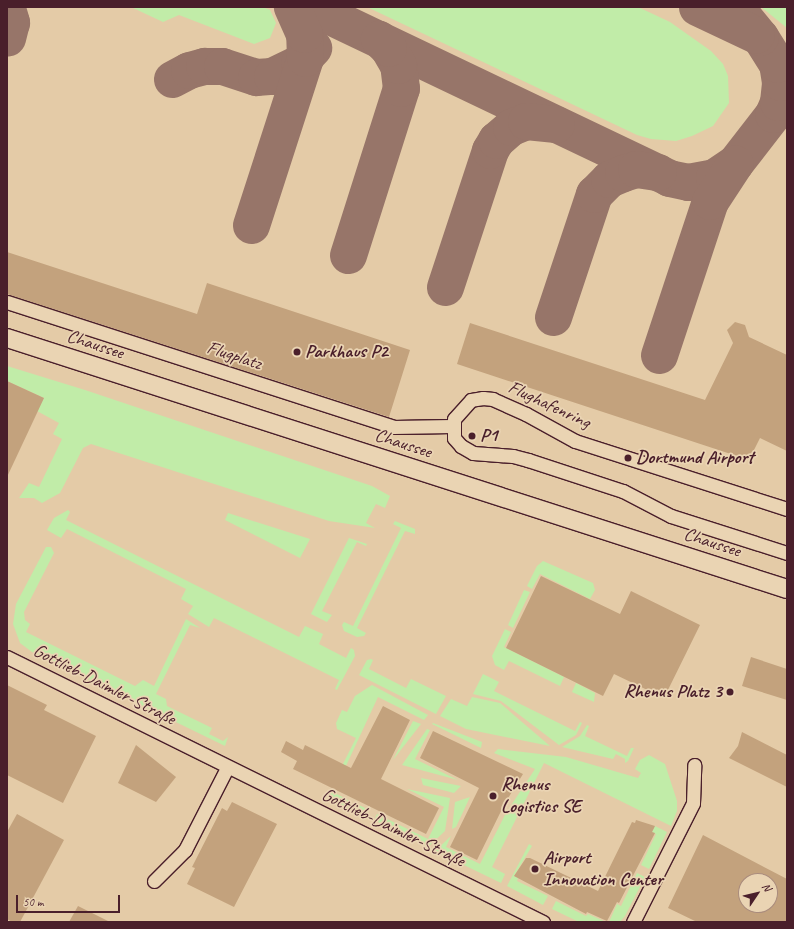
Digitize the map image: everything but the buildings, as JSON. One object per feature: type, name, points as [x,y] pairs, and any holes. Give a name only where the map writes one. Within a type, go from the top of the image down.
[{"type":"main road","name":"Chaussee","points":[[7,338],[787,589]]},
{"type":"street","name":"Flugplatz","points":[[7,302],[393,427],[452,426]]},
{"type":"street","name":"Flughafenring","points":[[452,426],[456,415],[471,400],[483,398],[493,399],[526,414],[575,440],[787,509]]},
{"type":"street","points":[[452,426],[458,443],[473,453],[513,456],[528,460],[623,491],[671,516],[787,553]]},
{"type":"street","name":"Gottlieb-Daimler-Straße","points":[[7,658],[542,922]]},
{"type":"street","points":[[633,922],[693,803],[694,765]]},
{"type":"street","points":[[154,881],[185,850],[228,768]]},
{"type":"green space","points":[[131,7],[263,7],[270,10],[276,23],[270,38],[254,44],[179,15],[163,22]]},
{"type":"green space","points":[[367,7],[638,7],[670,22],[711,51],[723,64],[728,76],[729,103],[713,126],[692,136],[676,141],[651,139],[637,135]]},
{"type":"green space","points":[[761,7],[787,7],[787,28]]},
{"type":"green space","points":[[7,366],[85,390],[372,486],[390,496],[385,508],[376,504],[366,523],[375,528],[329,521],[91,444],[83,448],[60,493],[42,503],[34,498],[19,498],[29,483],[39,487],[62,439],[53,434],[59,423],[37,411],[44,398],[7,381]]},
{"type":"green space","points":[[68,510],[70,512],[66,520],[299,637],[305,626],[323,634],[319,644],[346,658],[351,648],[354,650],[355,656],[337,690],[335,689],[339,680],[214,618],[209,627],[188,614],[193,606],[181,599],[186,589],[67,529],[61,538],[47,530],[54,518]]},
{"type":"green space","points":[[228,513],[310,539],[300,558],[225,520]]},
{"type":"green space","points":[[395,521],[415,529],[415,534],[405,531],[357,628],[366,633],[364,636],[357,637],[344,631],[342,625],[344,622],[353,626],[401,528],[393,524]]},
{"type":"green space","points":[[349,538],[367,544],[366,546],[357,542],[322,611],[332,615],[327,622],[311,614]]},
{"type":"green space","points":[[46,547],[51,547],[54,553],[24,612],[25,620],[30,624],[26,632],[135,686],[143,680],[154,686],[186,619],[200,628],[190,625],[156,694],[166,699],[167,706],[212,728],[209,734],[223,741],[228,737],[225,746],[32,652],[20,643],[13,624],[16,604]]},
{"type":"green space","points":[[543,561],[593,583],[595,590],[590,599],[540,574],[532,589],[527,586],[537,566]]},
{"type":"green space","points":[[524,590],[530,592],[513,628],[508,625]]},
{"type":"green space","points":[[505,629],[511,632],[504,647],[564,677],[560,686],[509,661],[504,670],[495,665],[492,656]]},
{"type":"green space","points":[[367,660],[373,660],[369,669],[406,688],[411,679],[446,696],[436,714],[359,675]]},
{"type":"green space","points":[[483,674],[499,682],[494,691],[575,731],[580,722],[582,723],[576,735],[559,745],[501,701],[473,694]]},
{"type":"green space","points":[[576,683],[595,693],[594,702],[572,692]]},
{"type":"green space","points":[[372,685],[428,715],[424,720],[378,697],[345,768],[342,766],[356,738],[337,729],[336,723],[342,710],[347,712],[355,696]]},
{"type":"green space","points":[[472,697],[500,703],[550,746],[466,729],[440,716],[451,699],[467,706]]},
{"type":"green space","points":[[413,721],[421,724],[393,760]]},
{"type":"green space","points":[[433,723],[482,742],[481,748],[432,724]]},
{"type":"green space","points":[[587,725],[589,726],[585,736],[627,756],[631,748],[634,748],[628,761],[625,763],[625,759],[616,754],[613,759],[562,747],[580,736]]},
{"type":"green space","points":[[427,729],[430,730],[415,759],[458,780],[402,765]]},
{"type":"green space","points":[[498,749],[566,757],[638,778],[641,773],[635,769],[640,760],[649,755],[665,764],[677,801],[677,811],[671,826],[544,763],[492,867],[505,874],[501,883],[435,851],[451,836],[446,847],[480,864],[506,813],[535,769],[494,753]]},
{"type":"green space","points":[[421,778],[461,786],[454,793],[423,785]]},
{"type":"green space","points":[[407,789],[450,798],[445,831],[428,847],[374,820],[377,814],[428,839],[444,807]]},
{"type":"green space","points":[[331,791],[350,801],[348,804],[353,806],[355,803],[369,810],[366,817],[328,798]]},
{"type":"green space","points":[[470,797],[456,827],[452,829],[455,802]]},
{"type":"green space","points":[[655,826],[667,832],[649,869],[641,865],[656,834],[652,832]]},
{"type":"green space","points":[[529,844],[532,846],[514,876],[518,878],[517,881],[548,896],[543,905],[507,886]]},
{"type":"green space","points":[[637,873],[645,877],[625,916],[620,922],[609,922],[617,904],[621,906]]},
{"type":"green space","points":[[556,901],[586,916],[588,914],[606,922],[579,922],[552,909]]},
{"type":"taxiway","points":[[251,225],[305,58],[304,34],[292,7]]},
{"type":"taxiway","points":[[311,7],[669,178],[688,182],[714,177],[735,163],[773,114],[778,102],[780,82],[777,64],[760,37],[736,7]]},
{"type":"taxiway","points":[[697,7],[756,35]]},
{"type":"taxiway","points":[[7,8],[11,22],[7,38]]},
{"type":"taxiway","points":[[348,255],[401,88],[398,65],[388,48],[379,39]]},
{"type":"taxiway","points":[[172,79],[189,70],[204,66],[222,66],[256,77],[272,76],[299,63],[313,48]]},
{"type":"taxiway","points":[[445,287],[490,150],[496,140],[511,127],[526,121],[556,124]]},
{"type":"taxiway","points":[[659,355],[710,201],[735,163]]},
{"type":"taxiway","points":[[553,317],[594,194],[609,179],[623,173],[636,169],[658,172]]},
{"type":"place","name":"Parkhaus P2","points":[[297,352]]},
{"type":"place","name":"P1","points":[[472,436]]},
{"type":"place","name":"Dortmund Airport","points":[[628,458]]},
{"type":"place","name":"Rhenus Platz 3","points":[[730,692]]},
{"type":"place","name":"Rhenus Logistics SE","points":[[493,796]]},
{"type":"place","name":"Airport Innovation Center","points":[[535,869]]}]
